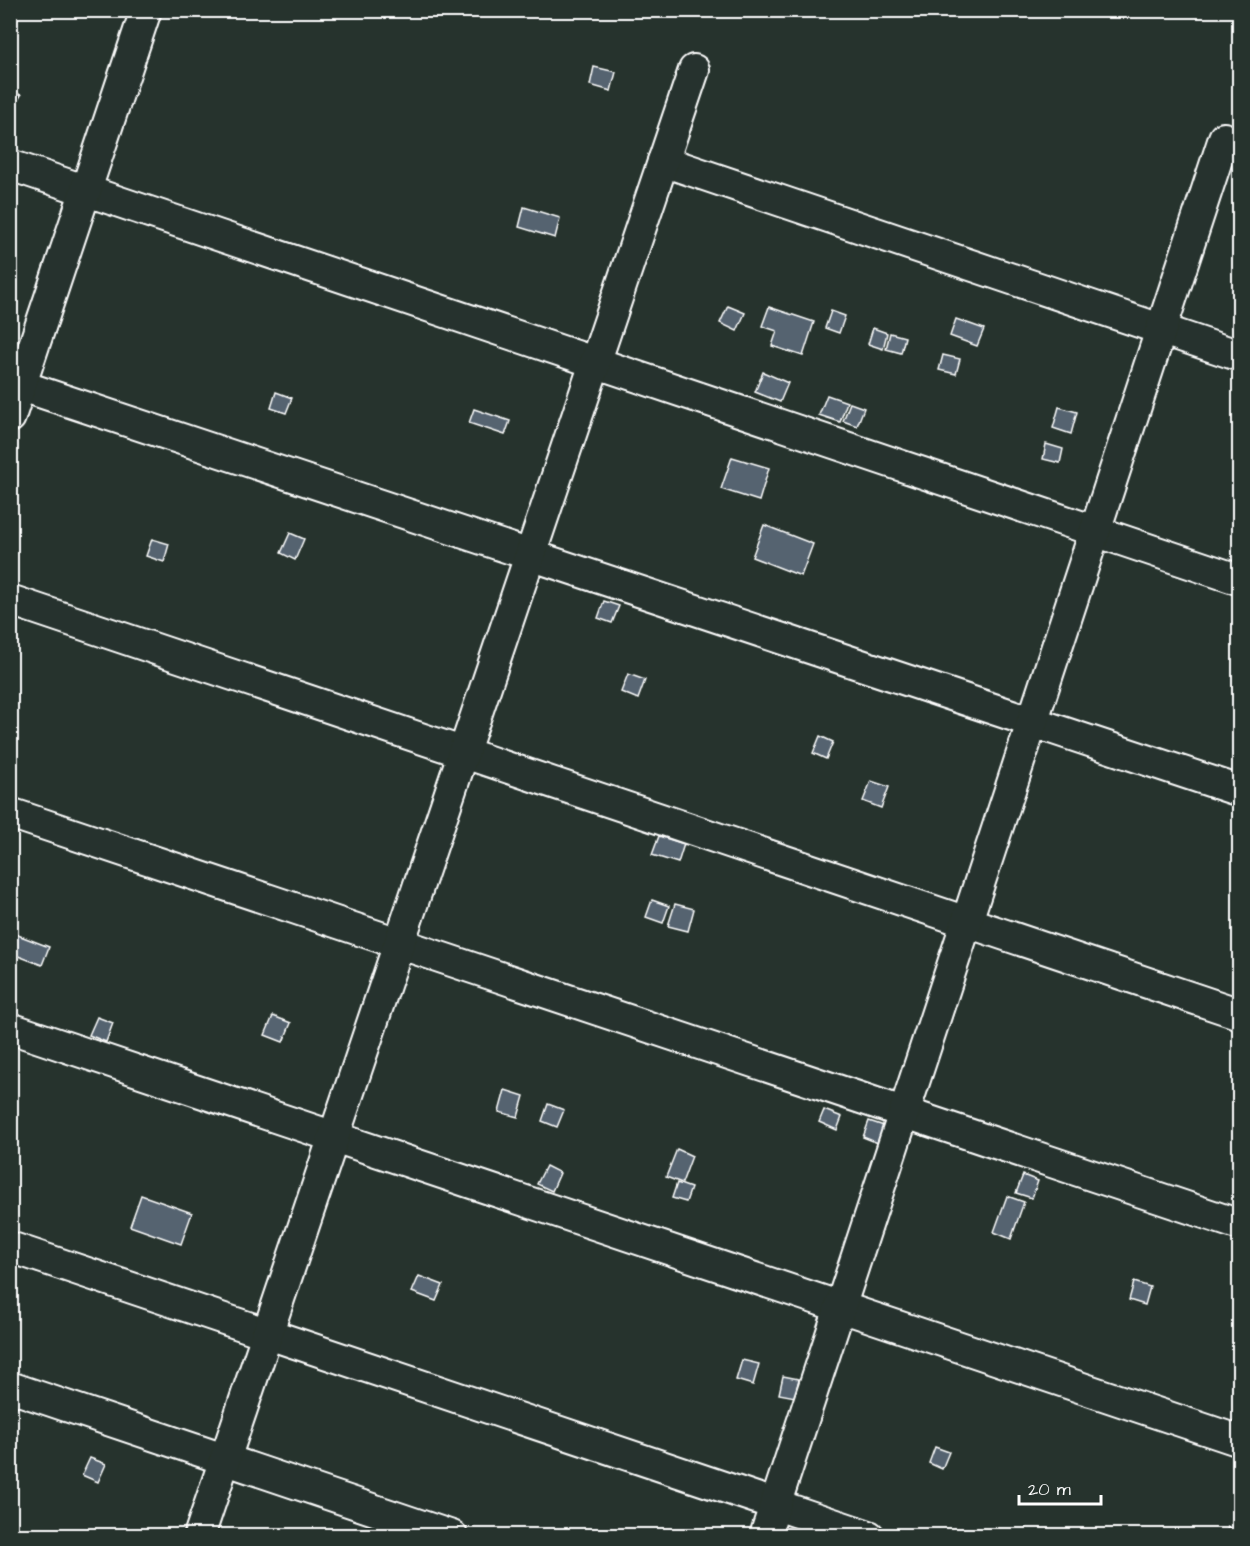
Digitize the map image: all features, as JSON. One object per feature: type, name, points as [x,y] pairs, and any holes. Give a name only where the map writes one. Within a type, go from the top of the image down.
[{"type":"street","points":[[10,417],[16,384],[86,190],[146,10]]},
{"type":"street","points":[[199,1536],[694,70]]},
{"type":"street","points":[[765,1536],[1224,138]]},
{"type":"street","points":[[663,161],[1239,356]]},
{"type":"street","points":[[10,165],[1239,580]]},
{"type":"street","points":[[16,384],[1239,791]]},
{"type":"street","points":[[10,600],[1239,1014]]},
{"type":"street","points":[[10,813],[1239,1225]]},
{"type":"street","points":[[10,1028],[1239,1441]]},
{"type":"street","points":[[10,1247],[869,1536]]},
{"type":"street","points":[[10,1387],[452,1536]]},
{"type":"building","points":[[594,67],[616,72],[611,91],[590,85]]},
{"type":"building","points":[[10,90],[21,95],[11,112],[10,111]]},
{"type":"building","points":[[524,207],[560,218],[555,238],[519,227]]},
{"type":"building","points":[[728,306],[745,313],[737,331],[720,323]]},
{"type":"building","points":[[769,307],[814,322],[803,356],[772,346],[777,331],[762,326]]},
{"type":"building","points":[[831,311],[845,316],[839,333],[825,328]]},
{"type":"building","points":[[956,319],[984,329],[977,346],[950,336]]},
{"type":"building","points":[[873,328],[887,333],[883,349],[868,344]]},
{"type":"building","points":[[890,333],[905,337],[901,353],[886,349]]},
{"type":"building","points":[[943,355],[960,359],[956,374],[939,370]]},
{"type":"building","points":[[763,372],[788,383],[780,402],[755,392]]},
{"type":"building","points":[[276,392],[292,398],[286,413],[271,408]]},
{"type":"building","points":[[827,395],[847,402],[840,422],[819,415]]},
{"type":"building","points":[[850,403],[864,408],[857,426],[843,421]]},
{"type":"building","points":[[1059,407],[1077,412],[1071,434],[1053,428]]},
{"type":"building","points":[[474,409],[510,421],[505,435],[469,423]]},
{"type":"building","points":[[1046,444],[1063,449],[1060,463],[1043,459]]},
{"type":"building","points":[[732,457],[769,468],[759,501],[721,489]]},
{"type":"building","points":[[764,525],[813,544],[801,576],[752,557]]},
{"type":"building","points":[[290,533],[304,539],[295,560],[281,553]]},
{"type":"building","points":[[152,539],[169,544],[164,562],[146,556]]},
{"type":"building","points":[[604,601],[619,606],[612,623],[598,618]]},
{"type":"building","points":[[628,674],[645,680],[638,699],[621,692]]},
{"type":"building","points":[[820,736],[833,742],[826,759],[813,753]]},
{"type":"building","points":[[871,781],[889,787],[881,808],[863,801]]},
{"type":"building","points":[[659,836],[684,844],[678,863],[652,855]]},
{"type":"building","points":[[652,900],[669,906],[663,923],[646,917]]},
{"type":"building","points":[[675,904],[694,909],[688,931],[668,926]]},
{"type":"building","points":[[10,932],[49,947],[42,965],[10,953]]},
{"type":"building","points":[[273,1016],[291,1023],[283,1042],[265,1035]]},
{"type":"building","points":[[97,1017],[113,1023],[106,1042],[89,1035]]},
{"type":"building","points":[[505,1090],[524,1096],[518,1117],[499,1112]]},
{"type":"building","points":[[548,1104],[564,1110],[557,1127],[542,1121]]},
{"type":"building","points":[[824,1110],[842,1117],[837,1130],[819,1122]]},
{"type":"building","points":[[869,1121],[884,1126],[878,1143],[863,1137]]},
{"type":"building","points":[[677,1149],[692,1156],[682,1183],[666,1177]]},
{"type":"building","points":[[546,1166],[560,1173],[552,1191],[537,1184]]},
{"type":"building","points":[[1023,1175],[1038,1181],[1032,1198],[1016,1193]]},
{"type":"building","points":[[677,1183],[691,1188],[686,1202],[672,1198]]},
{"type":"building","points":[[141,1195],[192,1213],[181,1244],[130,1226]]},
{"type":"building","points":[[1007,1196],[1024,1202],[1011,1239],[994,1232]]},
{"type":"building","points":[[419,1276],[443,1285],[436,1301],[412,1292]]},
{"type":"building","points":[[1134,1282],[1150,1287],[1145,1305],[1129,1300]]},
{"type":"building","points":[[742,1360],[759,1364],[753,1385],[736,1380]]},
{"type":"building","points":[[783,1376],[799,1379],[795,1397],[779,1394]]},
{"type":"building","points":[[935,1447],[949,1452],[942,1469],[929,1463]]},
{"type":"building","points":[[90,1458],[106,1464],[98,1482],[82,1475]]},
{"type":"building","points":[[1228,1527],[1240,1530],[1240,1536],[1225,1536]]}]
